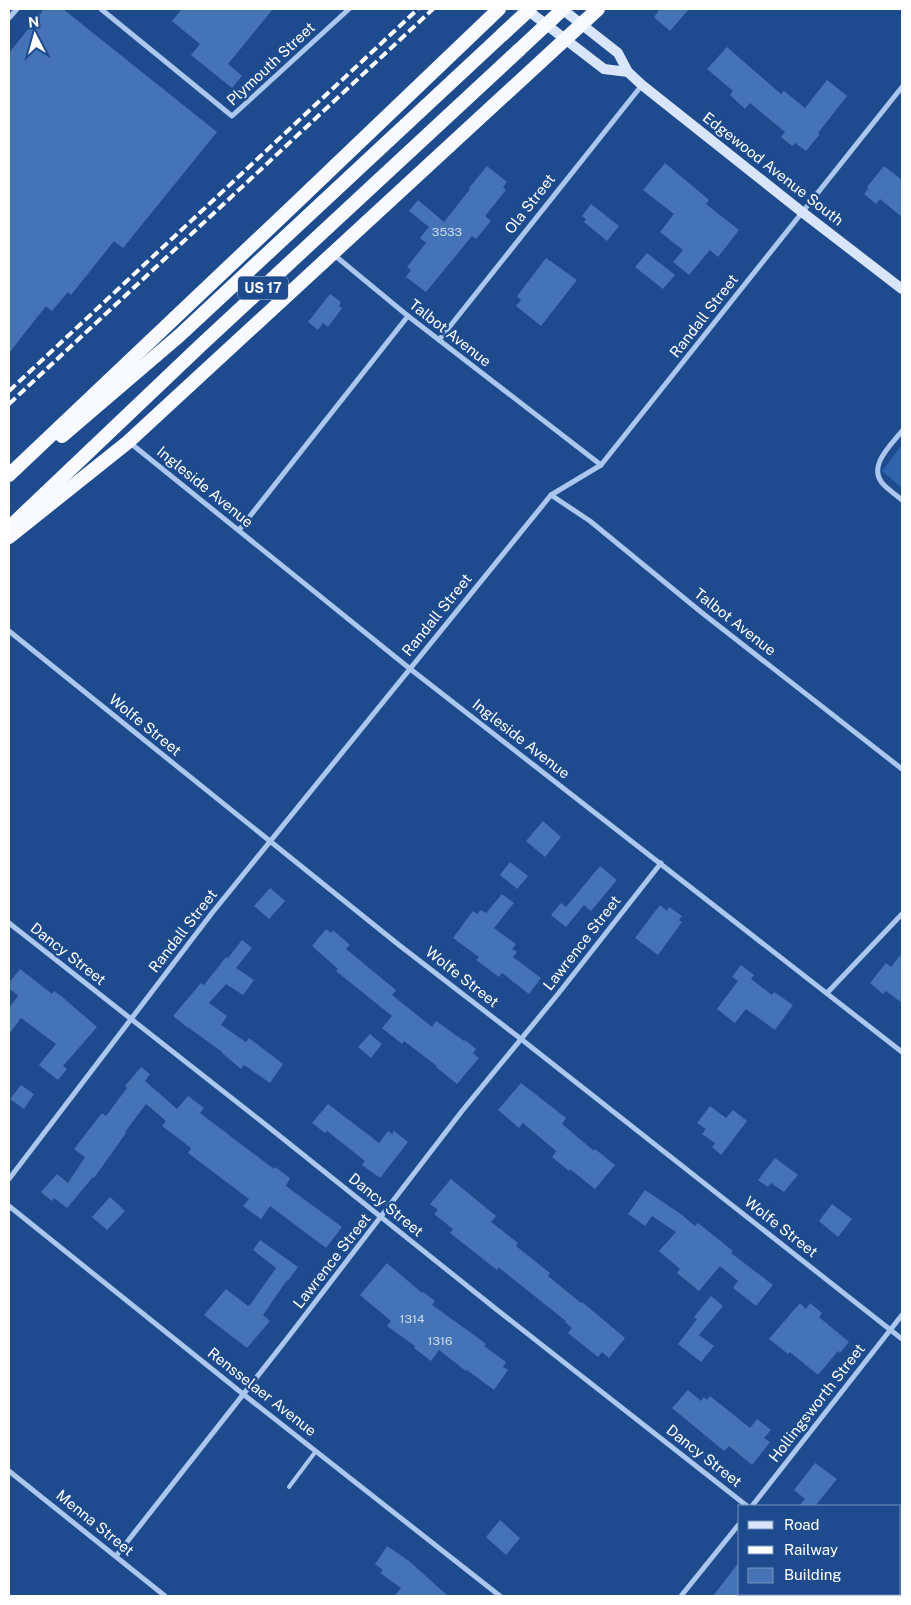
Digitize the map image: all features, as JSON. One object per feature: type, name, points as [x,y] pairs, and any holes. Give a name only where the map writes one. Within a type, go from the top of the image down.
[{"type":"highway","points":[[9,475],[499,9]]},
{"type":"highway","name":"US 17","points":[[9,482],[180,335],[528,9]]},
{"type":"highway","name":"US 17","points":[[9,527],[200,346],[563,9]]},
{"type":"highway","points":[[9,536],[128,442],[598,9]]},
{"type":"main road","points":[[528,9],[604,69],[628,72]]},
{"type":"main road","name":"Edgewood Avenue South","points":[[563,9],[618,53],[628,72],[642,85],[902,289]]},
{"type":"street","points":[[9,18],[16,9]]},
{"type":"street","name":"Plymouth Street","points":[[101,9],[232,116],[349,9]]},
{"type":"street","name":"Ola Street","points":[[439,340],[642,85]]},
{"type":"street","name":"Randall Street","points":[[9,1179],[212,913],[409,668],[551,495],[601,465],[902,87]]},
{"type":"street","name":"Talbot Avenue","points":[[332,254],[408,316],[601,465]]},
{"type":"street","points":[[238,530],[408,316]]},
{"type":"street","points":[[902,431],[880,460],[878,467],[878,476],[882,484],[902,500]]},
{"type":"street","name":"Ingleside Avenue","points":[[128,442],[409,668],[902,1052]]},
{"type":"street","name":"Talbot Avenue","points":[[551,495],[590,521],[701,612],[902,769]]},
{"type":"street","name":"Wolfe Street","points":[[9,631],[399,945],[902,1339]]},
{"type":"street","name":"Lawrence Street","points":[[116,1556],[462,1111],[661,863]]},
{"type":"street","points":[[827,994],[902,914]]},
{"type":"street","name":"Dancy Street","points":[[9,923],[746,1505]]},
{"type":"street","name":"Rensselaer Avenue","points":[[9,1206],[243,1394],[500,1596]]},
{"type":"street","name":"Hollingsworth Street","points":[[753,1505],[902,1315]]},
{"type":"street","name":"Menna Street","points":[[9,1470],[165,1596]]},
{"type":"street","points":[[681,1596],[738,1525]]},
{"type":"lane","points":[[289,1487],[316,1451]]},
{"type":"shaded area","points":[[902,445],[902,488],[882,471]]},
{"type":"building","points":[[44,9],[63,9],[217,132],[123,248],[114,241],[71,295],[68,292],[52,311],[46,306],[9,353],[9,53]]},
{"type":"building","points":[[182,9],[273,9],[228,64],[242,76],[232,88],[191,55],[200,44],[172,21]]},
{"type":"building","points":[[660,9],[689,9],[670,31],[654,17]]},
{"type":"building","points":[[727,47],[781,94],[784,91],[805,108],[827,80],[847,96],[806,151],[795,143],[792,146],[781,137],[785,132],[750,103],[745,109],[730,95],[733,91],[707,69]]},
{"type":"building","points":[[665,163],[709,200],[706,204],[739,230],[718,257],[710,250],[689,275],[673,262],[683,250],[660,232],[674,214],[643,190]]},
{"type":"building","points":[[487,166],[507,182],[503,187],[506,190],[485,216],[491,221],[476,239],[472,236],[426,292],[406,277],[411,270],[407,267],[426,243],[420,238],[429,227],[409,211],[418,200],[444,222]]},
{"type":"building","points":[[884,166],[902,180],[902,217],[880,199],[876,204],[864,194],[868,189],[867,187]]},
{"type":"building","points":[[591,204],[619,226],[607,241],[584,222],[586,219],[582,216]]},
{"type":"building","points":[[647,253],[675,275],[663,289],[635,267]]},
{"type":"building","points":[[546,258],[577,280],[541,326],[516,306],[521,300],[517,296]]},
{"type":"building","points":[[330,294],[341,302],[339,306],[342,308],[328,327],[323,323],[318,330],[308,322]]},
{"type":"building","points":[[543,821],[561,837],[545,857],[526,841]]},
{"type":"building","points":[[510,862],[528,876],[517,889],[500,875]]},
{"type":"building","points":[[600,866],[617,880],[591,911],[584,905],[566,927],[551,915],[561,903],[566,907]]},
{"type":"building","points":[[270,888],[285,901],[269,919],[254,906]]},
{"type":"building","points":[[502,894],[514,903],[494,928],[516,944],[512,949],[517,952],[513,957],[541,978],[529,994],[502,973],[499,977],[476,960],[479,957],[453,938],[473,911],[477,914],[481,910],[486,913]]},
{"type":"building","points":[[660,905],[667,911],[669,907],[682,916],[679,920],[682,922],[658,955],[635,938]]},
{"type":"building","points":[[326,929],[331,933],[333,930],[350,945],[346,949],[396,990],[392,995],[432,1027],[436,1021],[476,1049],[473,1053],[479,1058],[457,1084],[404,1041],[402,1044],[382,1028],[392,1016],[336,971],[338,969],[312,946]]},
{"type":"building","points":[[242,940],[252,948],[236,968],[254,980],[243,995],[226,984],[209,1003],[227,1016],[221,1025],[246,1042],[249,1038],[283,1064],[270,1083],[244,1065],[241,1069],[222,1052],[173,1016],[201,983],[204,985]]},
{"type":"building","points":[[902,953],[902,1003],[886,991],[883,994],[870,983],[886,963],[891,967]]},
{"type":"building","points":[[741,965],[754,975],[751,979],[772,995],[774,992],[793,1005],[775,1030],[746,1009],[735,1023],[717,1009],[738,981],[732,977]]},
{"type":"building","points":[[20,969],[52,994],[54,991],[61,996],[97,1027],[63,1066],[67,1069],[58,1080],[39,1065],[56,1044],[21,1018],[9,1034],[9,1008],[18,996],[9,988],[9,983]]},
{"type":"building","points":[[370,1034],[382,1044],[371,1058],[358,1047]]},
{"type":"building","points":[[141,1067],[150,1074],[145,1081],[177,1109],[188,1096],[204,1108],[200,1113],[274,1169],[275,1167],[290,1178],[286,1186],[342,1227],[326,1248],[270,1206],[261,1219],[243,1206],[249,1199],[188,1153],[191,1148],[162,1126],[166,1121],[146,1104],[94,1178],[67,1208],[54,1198],[52,1201],[41,1192],[57,1174],[68,1183],[85,1157],[74,1149],[102,1113],[106,1116],[127,1088],[125,1086]]},
{"type":"building","points":[[521,1083],[566,1118],[562,1124],[594,1151],[595,1149],[615,1165],[595,1189],[552,1157],[556,1151],[523,1123],[519,1128],[498,1110]]},
{"type":"building","points":[[21,1085],[34,1094],[24,1109],[10,1099]]},
{"type":"building","points":[[328,1104],[379,1143],[388,1131],[392,1134],[394,1131],[408,1142],[380,1178],[362,1165],[365,1161],[327,1131],[325,1133],[312,1123]]},
{"type":"building","points":[[710,1106],[726,1118],[733,1110],[747,1121],[721,1155],[712,1147],[715,1143],[702,1134],[706,1129],[697,1123]]},
{"type":"building","points":[[775,1158],[798,1175],[784,1192],[771,1183],[768,1187],[758,1180]]},
{"type":"building","points":[[451,1179],[496,1216],[491,1222],[518,1243],[516,1246],[550,1273],[548,1276],[625,1338],[609,1358],[602,1352],[598,1357],[568,1333],[572,1328],[566,1321],[498,1267],[497,1270],[450,1233],[453,1229],[434,1214],[438,1210],[430,1204]]},
{"type":"building","points":[[645,1190],[695,1226],[698,1223],[733,1251],[731,1253],[773,1285],[756,1306],[733,1288],[738,1281],[720,1266],[699,1291],[677,1273],[680,1269],[659,1251],[676,1232],[652,1216],[645,1226],[628,1214]]},
{"type":"building","points":[[110,1197],[125,1211],[107,1230],[92,1217]]},
{"type":"building","points":[[832,1204],[852,1219],[838,1237],[819,1221]]},
{"type":"building","points":[[260,1240],[298,1267],[263,1315],[270,1321],[247,1348],[204,1315],[226,1289],[248,1306],[250,1305],[276,1268],[253,1250]]},
{"type":"building","points":[[387,1263],[422,1293],[435,1301],[432,1305],[486,1344],[484,1346],[506,1362],[503,1367],[508,1370],[494,1390],[439,1350],[431,1361],[414,1348],[415,1346],[387,1326],[391,1321],[360,1295]]},
{"type":"building","points":[[711,1296],[723,1306],[699,1335],[714,1346],[701,1362],[678,1344],[697,1319],[694,1317]]},
{"type":"building","points":[[800,1303],[806,1309],[810,1303],[822,1313],[819,1317],[849,1342],[840,1353],[838,1351],[818,1375],[790,1352],[788,1354],[769,1339]]},
{"type":"building","points":[[688,1390],[701,1401],[704,1397],[707,1400],[710,1396],[750,1428],[757,1419],[771,1430],[764,1438],[770,1442],[752,1465],[729,1446],[724,1451],[672,1408]]},
{"type":"building","points":[[815,1463],[837,1479],[816,1505],[800,1505],[805,1499],[794,1490]]},
{"type":"building","points":[[500,1520],[520,1538],[506,1555],[486,1537]]},
{"type":"building","points":[[387,1546],[409,1561],[448,1596],[394,1596],[401,1588],[380,1573],[383,1570],[375,1564]]},
{"type":"building","points":[[738,1564],[738,1595],[740,1596],[713,1596]]},
{"type":"railway","points":[[9,391],[418,9]]},
{"type":"railway","points":[[9,404],[433,9]]}]
